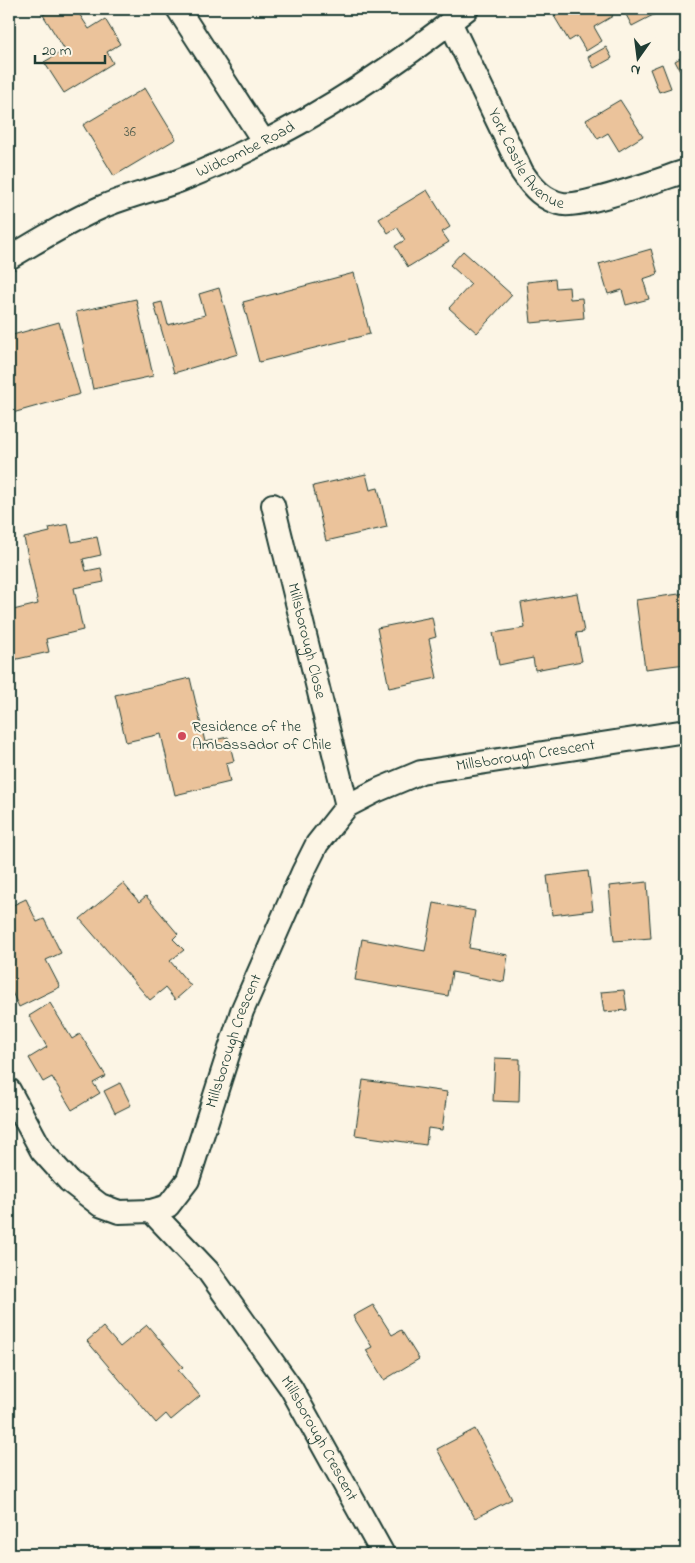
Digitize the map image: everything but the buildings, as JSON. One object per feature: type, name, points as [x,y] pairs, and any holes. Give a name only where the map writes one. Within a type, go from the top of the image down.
[{"type":"street","points":[[178,9],[264,142]]},
{"type":"street","name":"Widcombe Road","points":[[9,258],[40,239],[102,207],[181,180],[264,142],[351,92],[458,15]]},
{"type":"street","name":"York Castle Avenue","points":[[458,15],[522,172],[533,188],[548,199],[564,204],[583,202],[686,171]]},
{"type":"street","name":"Millsborough Close","points":[[273,505],[347,806]]},
{"type":"street","name":"Millsborough Crescent","points":[[382,1554],[291,1388],[208,1271],[151,1211],[168,1206],[188,1180],[242,1010],[303,872],[318,844],[347,806],[378,790],[421,772],[686,731]]},
{"type":"street","points":[[9,1090],[42,1151],[69,1182],[100,1205],[119,1212],[151,1211]]},
{"type":"place","name":"Residence of the Ambassador of Chile","points":[[182,736]]}]
